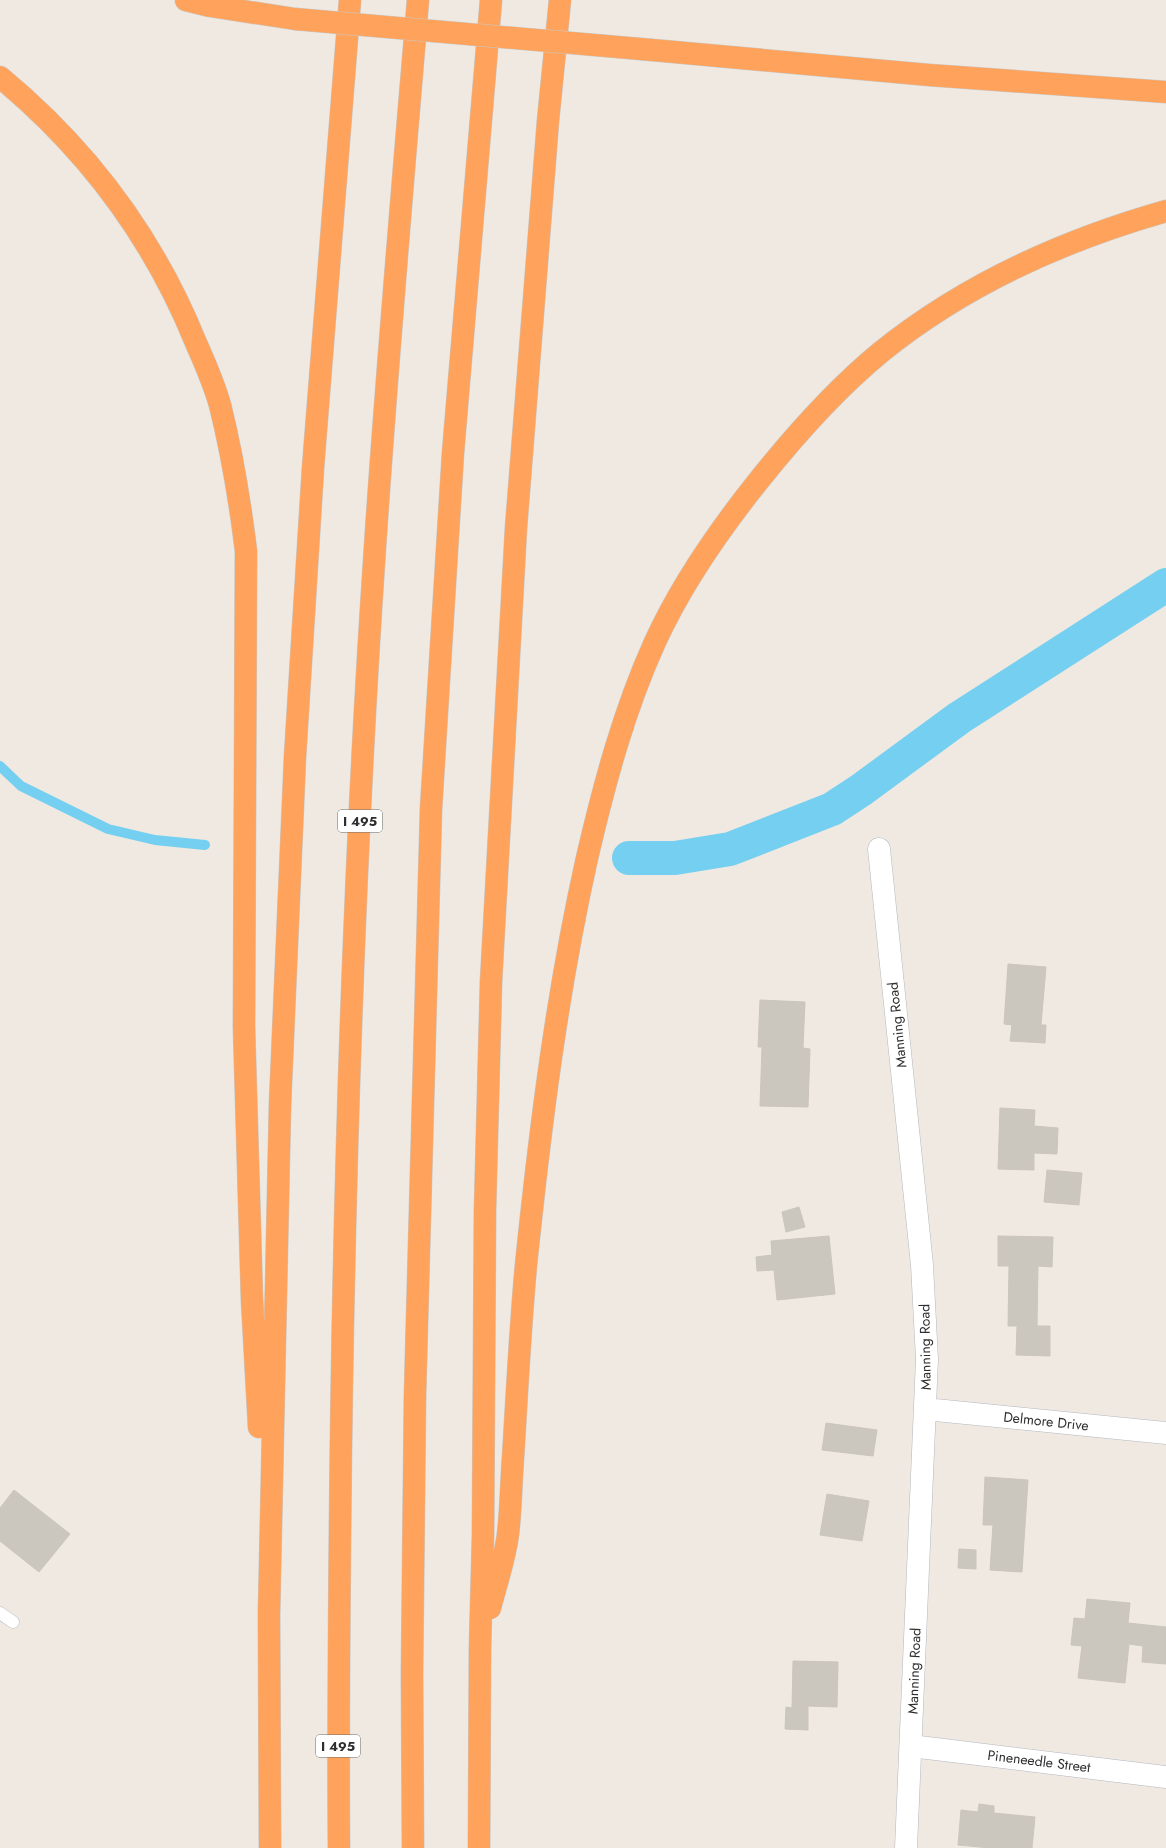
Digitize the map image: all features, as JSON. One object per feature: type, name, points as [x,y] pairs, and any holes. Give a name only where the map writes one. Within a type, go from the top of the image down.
[{"type":"highway","points":[[186,0],[217,8],[295,19],[929,75],[1166,92]]},
{"type":"highway","points":[[270,1848],[269,1614],[280,1105],[295,765],[314,460],[350,0]]},
{"type":"highway","name":"I 495","points":[[339,1848],[338,1769],[342,1362],[356,896],[375,548],[392,312],[418,0]]},
{"type":"highway","points":[[413,1848],[412,1673],[415,1395],[431,809],[453,453],[492,0]]},
{"type":"highway","points":[[479,1848],[485,1211],[491,982],[516,528],[548,121],[560,0]]},
{"type":"highway","points":[[0,78],[45,117],[74,147],[106,186],[152,251],[171,285],[189,325],[219,404],[240,504],[246,551],[247,602],[245,1058],[252,1300],[269,1614]]},
{"type":"highway","points":[[480,1648],[508,1537],[524,1292],[536,1167],[562,986],[578,900],[596,817],[617,744],[635,692],[655,643],[678,596],[733,513],[804,426],[840,390],[880,354],[924,319],[1007,272],[1094,234],[1166,211]]},
{"type":"street","name":"Manning Road","points":[[879,848],[922,1265],[927,1358],[906,1848]]},
{"type":"street","name":"Delmore Drive","points":[[925,1409],[1166,1433]]},
{"type":"street","name":"Pineneedle Street","points":[[911,1746],[1166,1776]]},
{"type":"lane","points":[[0,1613],[13,1622]]},
{"type":"building","points":[[1008,964],[1046,967],[1041,1025],[1046,1025],[1045,1043],[1010,1041],[1012,1025],[1004,1024]]},
{"type":"building","points":[[760,1000],[805,1002],[803,1048],[810,1049],[808,1107],[760,1106],[762,1047],[758,1047]]},
{"type":"building","points":[[1000,1108],[1035,1110],[1034,1126],[1058,1128],[1057,1154],[1034,1153],[1034,1170],[998,1169]]},
{"type":"building","points":[[1047,1170],[1082,1173],[1079,1205],[1044,1202]]},
{"type":"building","points":[[799,1207],[805,1227],[786,1232],[782,1212]]},
{"type":"building","points":[[829,1236],[835,1294],[777,1300],[774,1270],[757,1271],[756,1257],[772,1255],[771,1241]]},
{"type":"building","points":[[998,1236],[1053,1237],[1052,1267],[1038,1266],[1037,1326],[1050,1326],[1050,1356],[1016,1355],[1017,1326],[1008,1326],[1009,1266],[998,1266]]},
{"type":"building","points":[[826,1423],[877,1430],[873,1456],[822,1450]]},
{"type":"building","points":[[985,1477],[1028,1480],[1022,1572],[990,1570],[993,1525],[983,1525]]},
{"type":"building","points":[[14,1490],[70,1534],[39,1572],[0,1541],[0,1508]]},
{"type":"building","points":[[827,1494],[869,1501],[862,1541],[820,1535]]},
{"type":"building","points":[[959,1549],[976,1550],[976,1569],[958,1568]]},
{"type":"building","points":[[1087,1599],[1130,1603],[1128,1623],[1166,1627],[1166,1664],[1142,1662],[1143,1646],[1129,1644],[1125,1683],[1078,1678],[1082,1646],[1071,1645],[1074,1618],[1085,1619]]},
{"type":"building","points":[[793,1661],[838,1662],[837,1707],[808,1706],[808,1730],[785,1729],[786,1707],[792,1708]]},
{"type":"building","points":[[979,1804],[994,1806],[994,1813],[1035,1817],[1032,1848],[990,1848],[958,1845],[961,1810],[978,1812]]},
{"type":"waterway","points":[[629,858],[675,858],[730,849],[832,809],[861,790],[959,718],[1166,585]]},
{"type":"waterway","points":[[0,766],[21,786],[108,829],[155,840],[205,845]]}]
